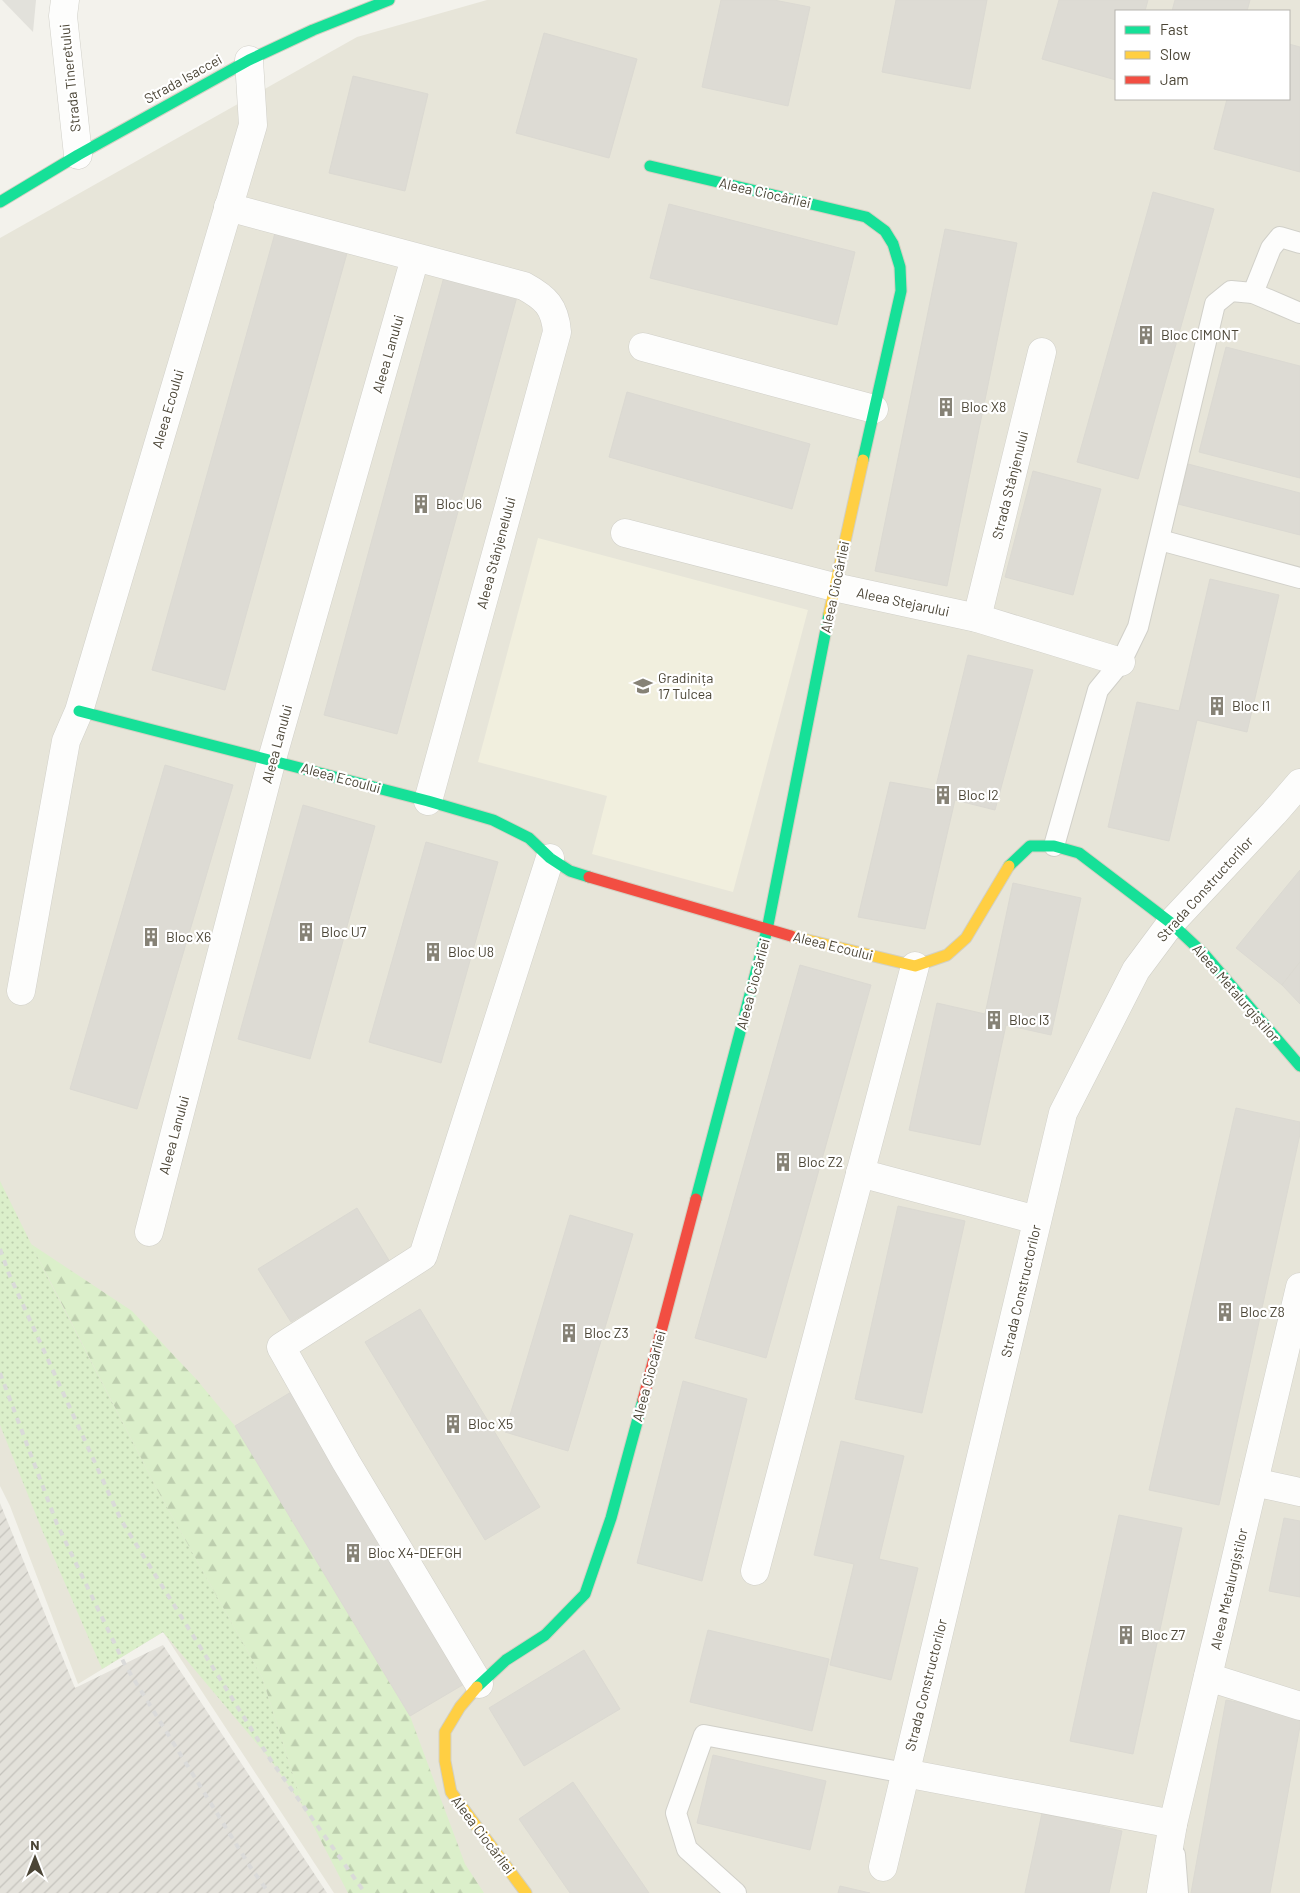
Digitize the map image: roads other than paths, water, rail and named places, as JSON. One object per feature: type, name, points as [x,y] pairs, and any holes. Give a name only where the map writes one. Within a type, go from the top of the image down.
[{"type":"street","name":"Strada Tineretului","points":[[65,0],[63,16],[78,155]]},
{"type":"street","name":"Strada Isaccei","points":[[0,202],[78,155],[249,60],[313,30],[389,0]]},
{"type":"street","name":"Aleea Ecoului","points":[[249,60],[253,125],[79,711],[428,801],[493,820],[529,838],[550,858],[570,871],[767,930],[915,966]]},
{"type":"street","name":"Aleea Ciocârliei","points":[[526,1893],[451,1792],[445,1761],[445,1732],[460,1707],[479,1684],[506,1660],[545,1636],[585,1594],[611,1518],[767,930],[834,587],[901,291],[901,268],[894,248],[885,231],[866,217],[650,166]]},
{"type":"street","points":[[228,207],[415,258]]},
{"type":"street","name":"Aleea Stânjenelului","points":[[415,258],[524,286],[539,294],[550,306],[556,317],[557,332],[428,801]]},
{"type":"street","name":"Aleea Lanului","points":[[149,1232],[272,760],[415,258]]},
{"type":"street","points":[[643,347],[874,409]]},
{"type":"street","name":"Strada Stânjenului","points":[[977,618],[1042,352]]},
{"type":"street","name":"Aleea Stejarului","points":[[625,533],[834,587],[977,618],[1121,662]]},
{"type":"street","points":[[21,991],[66,741],[79,711]]},
{"type":"street","name":"Strada Constructorilor","points":[[883,1867],[1062,1113],[1136,970],[1171,922],[1274,814],[1300,782]]},
{"type":"street","points":[[755,1571],[915,966],[947,955],[966,938],[1012,862],[1030,846],[1054,846],[1079,853],[1171,922]]},
{"type":"street","points":[[479,1684],[356,1479],[281,1347],[423,1256],[550,858]]},
{"type":"street","name":"Aleea Metalurgiștilor","points":[[1171,922],[1205,955],[1300,1066]]},
{"type":"street","points":[[860,1173],[1037,1220]]},
{"type":"street","name":"Aleea Metalurgiștilor","points":[[1160,1893],[1173,1824],[1300,1287]]},
{"type":"street","points":[[1254,1482],[1300,1492]]},
{"type":"street","points":[[1208,1677],[1300,1706]]},
{"type":"street","points":[[905,1773],[1173,1824]]},
{"type":"lane","points":[[1252,293],[1271,248],[1280,237],[1300,243]]},
{"type":"lane","points":[[1054,846],[1098,690],[1121,662],[1138,628],[1215,304],[1231,291],[1252,293],[1300,313]]},
{"type":"lane","points":[[1160,540],[1300,578]]},
{"type":"lane","points":[[736,1893],[687,1849],[676,1814],[704,1735],[905,1773]]},
{"type":"lane","points":[[1173,1824],[1178,1893]]},
{"type":"railway","points":[[0,1249],[9,1274],[121,1520],[270,1759],[365,1893]]},
{"type":"railway","points":[[0,1373],[57,1524],[125,1665],[251,1868],[269,1893]]},
{"type":"place","name":"Bloc CIMONT","points":[[1146,335]]},
{"type":"place","name":"Bloc X8","points":[[946,407]]},
{"type":"place","name":"Bloc U6","points":[[421,504]]},
{"type":"place","name":"Gradinița 17 Tulcea","points":[[643,686]]},
{"type":"place","name":"Bloc I1","points":[[1217,706]]},
{"type":"place","name":"Bloc I2","points":[[943,795]]},
{"type":"place","name":"Bloc U7","points":[[306,932]]},
{"type":"place","name":"Bloc X6","points":[[151,937]]},
{"type":"place","name":"Bloc U8","points":[[433,952]]},
{"type":"place","name":"Bloc I3","points":[[994,1020]]},
{"type":"place","name":"Bloc Z2","points":[[783,1162]]},
{"type":"place","name":"Bloc Z8","points":[[1225,1312]]},
{"type":"place","name":"Bloc Z3","points":[[569,1333]]},
{"type":"place","name":"Bloc X5","points":[[453,1424]]},
{"type":"place","name":"Bloc X4-DEFGH","points":[[353,1553]]},
{"type":"place","name":"Bloc Z7","points":[[1126,1635]]}]
